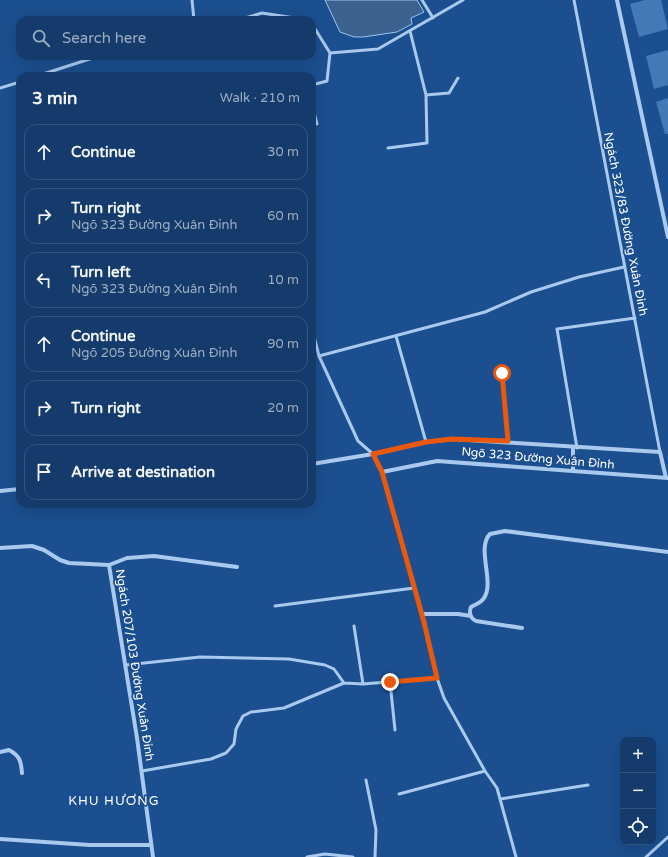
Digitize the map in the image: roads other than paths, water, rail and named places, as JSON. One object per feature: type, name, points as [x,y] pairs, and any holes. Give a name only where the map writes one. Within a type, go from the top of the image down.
[{"type":"street","points":[[617,0],[668,237]]},
{"type":"street","name":"Ngõ 323 Đường Xuân Đỉnh","points":[[316,463],[373,454],[426,442],[452,439],[508,441],[575,448],[660,452],[667,478],[437,461],[382,472]]},
{"type":"street","points":[[573,471],[575,448]]},
{"type":"street","points":[[373,454],[382,472]]},
{"type":"street","points":[[0,491],[16,489]]},
{"type":"street","points":[[471,616],[471,607],[480,602],[485,596],[487,580],[485,541],[490,534],[494,532],[505,530],[668,552]]},
{"type":"street","name":"Ngách 207/103 Đường Xuân Đỉnh","points":[[0,548],[32,546],[44,550],[60,560],[69,563],[109,565],[142,771],[150,845],[153,857]]},
{"type":"street","points":[[109,565],[127,558],[154,556],[237,567]]},
{"type":"street","points":[[422,614],[458,614],[471,616],[476,621],[522,628]]},
{"type":"street","points":[[0,752],[9,750],[17,755],[21,761],[22,773]]},
{"type":"street","points":[[0,840],[90,845],[150,845]]},
{"type":"lane","points":[[192,0],[194,16]]},
{"type":"lane","points":[[422,0],[433,18]]},
{"type":"lane","points":[[330,53],[378,49],[463,0]]},
{"type":"lane","name":"Ngách 323/83 Đường Xuân Đỉnh","points":[[574,0],[660,452]]},
{"type":"lane","points":[[254,16],[262,14],[277,16]]},
{"type":"lane","points":[[316,30],[330,53],[327,81],[316,84]]},
{"type":"lane","points":[[388,148],[427,143],[426,95],[410,31]]},
{"type":"lane","points":[[49,72],[87,60]]},
{"type":"lane","points":[[426,95],[449,93],[458,78]]},
{"type":"lane","points":[[0,88],[16,83]]},
{"type":"lane","points":[[319,356],[485,312],[531,292],[579,277],[624,267]]},
{"type":"lane","points":[[575,448],[557,329],[635,318]]},
{"type":"lane","points":[[396,336],[426,442]]},
{"type":"lane","points":[[316,344],[319,356],[358,441],[373,454]]},
{"type":"lane","points":[[502,373],[508,441]]},
{"type":"lane","points":[[382,472],[422,614],[437,678],[444,698],[485,771],[497,788],[516,857]]},
{"type":"lane","points":[[275,606],[414,588]]},
{"type":"lane","points":[[354,626],[363,684]]},
{"type":"lane","points":[[126,665],[200,657],[289,659],[334,669],[344,684]]},
{"type":"lane","points":[[142,771],[211,759],[226,753],[234,744],[236,729],[243,716],[251,712],[284,708],[344,684],[363,684],[437,678]]},
{"type":"lane","points":[[390,682],[395,730]]},
{"type":"lane","points":[[399,794],[485,771]]},
{"type":"lane","points":[[366,780],[376,830],[375,857]]},
{"type":"lane","points":[[500,799],[588,785]]},
{"type":"lane","points":[[646,857],[668,837]]},
{"type":"lane","points":[[307,857],[325,854],[352,857]]},
{"type":"water","points":[[325,0],[417,0],[424,12],[411,18],[412,24],[397,32],[354,37],[340,32]]},
{"type":"district","name":"KHU HƯƠNG","points":[[114,800]]}]
